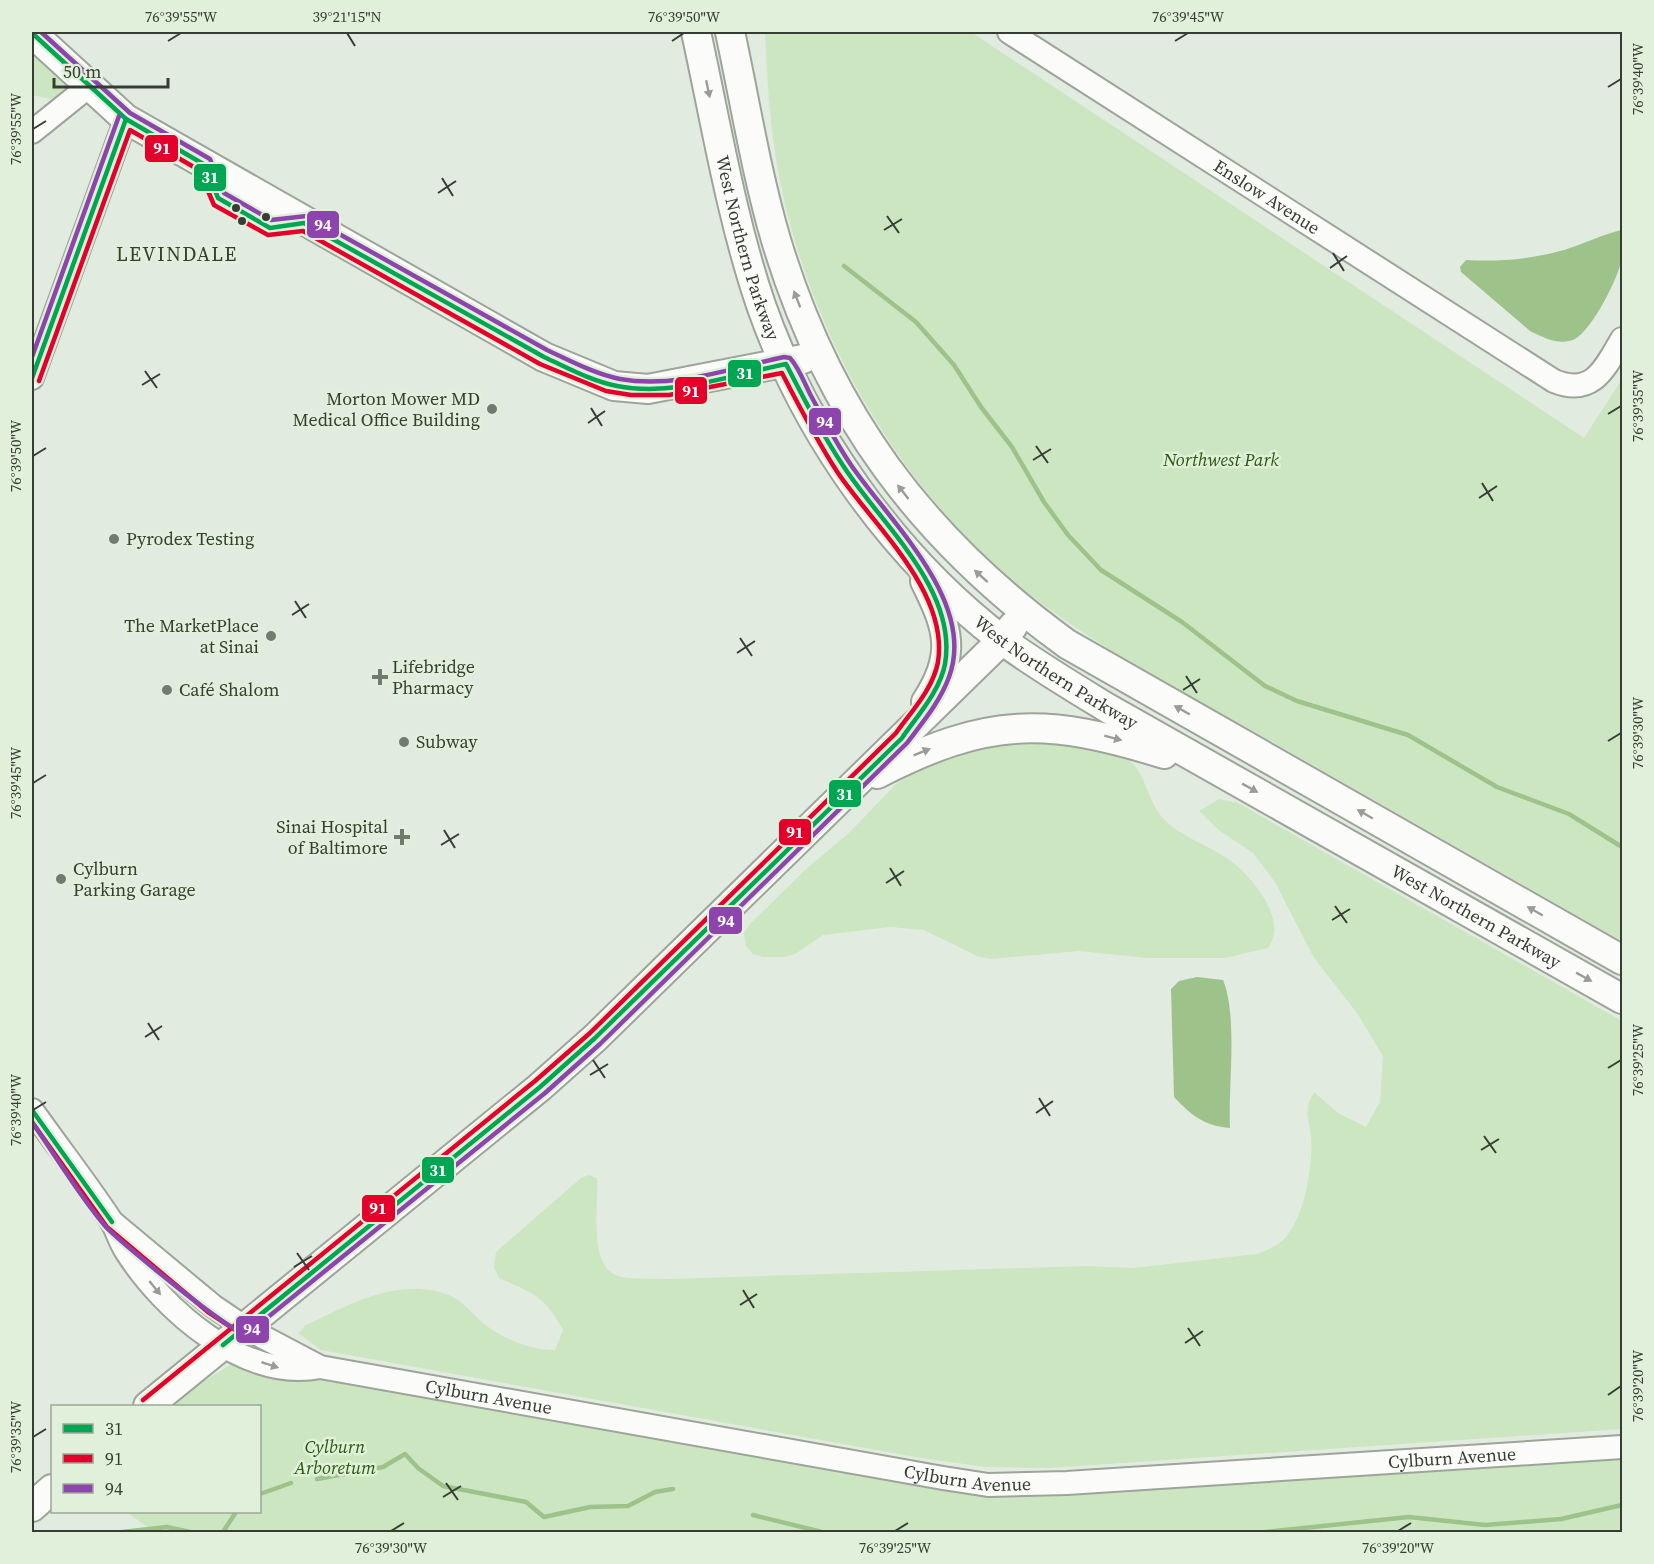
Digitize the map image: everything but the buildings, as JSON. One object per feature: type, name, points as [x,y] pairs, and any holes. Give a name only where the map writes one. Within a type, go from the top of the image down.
[{"type":"main road","name":"West Northern Parkway","points":[[696,32],[744,249],[762,307],[786,364],[844,469],[915,560],[953,599],[1002,640],[1109,709],[1623,999]]},
{"type":"main road","name":"West Northern Parkway","points":[[730,32],[776,240],[819,354],[843,401],[902,491],[948,544],[1023,612],[1067,644],[1623,960]]},
{"type":"main road","points":[[752,32],[754,145]]},
{"type":"main road","points":[[32,33],[88,87],[126,119],[544,357],[579,374],[614,386],[655,389],[786,364],[819,354]]},
{"type":"main road","points":[[902,738],[937,685],[945,664],[947,645],[947,631],[941,614],[915,560]]},
{"type":"main road","points":[[150,1405],[540,1088],[595,1038],[1002,640],[1023,612]]},
{"type":"main road","points":[[851,788],[918,753],[945,743],[983,732],[1018,728],[1086,732],[1222,772]]},
{"type":"main road","points":[[32,1507],[51,1490]]},
{"type":"street","name":"Enslow Avenue","points":[[1009,32],[1554,381],[1567,387],[1588,384],[1607,365],[1623,339]]},
{"type":"street","points":[[32,132],[88,87]]},
{"type":"street","points":[[32,378],[126,119]]},
{"type":"street","name":"Cylburn Avenue","points":[[32,1110],[112,1222],[125,1251],[157,1292],[195,1328],[222,1345],[286,1370],[320,1367],[699,1436],[988,1485],[1067,1483],[1623,1447]]},
{"type":"street","name":"Cylburn Avenue","points":[[112,1222],[196,1293],[244,1327],[320,1367]]},
{"type":"green space","name":"Northwest Park","points":[[765,32],[971,32],[1584,438],[1622,379],[1622,941],[1110,650],[1018,585],[972,543],[931,497],[893,447],[860,393],[831,336],[807,278],[789,218],[776,158],[770,111]]},
{"type":"green space","points":[[32,48],[66,81],[67,87],[52,99],[32,95]]},
{"type":"green space","points":[[1061,742],[1107,750],[1124,757],[1136,768],[1158,812],[1171,826],[1237,866],[1261,893],[1272,915],[1273,937],[1268,948],[1225,958],[1147,958],[1079,951],[991,959],[977,956],[924,930],[890,927],[823,935],[795,954],[785,957],[763,957],[753,954],[746,946],[744,933],[750,924],[805,870],[850,832],[897,783],[916,771],[974,744],[1006,746]]},
{"type":"green space","points":[[1219,799],[1238,803],[1622,1021],[1622,1429],[1049,1468],[986,1467],[921,1458],[321,1350],[298,1333],[306,1325],[376,1295],[395,1290],[432,1290],[455,1298],[483,1323],[508,1339],[527,1346],[555,1350],[563,1330],[550,1310],[537,1297],[499,1278],[494,1267],[496,1252],[581,1178],[589,1175],[597,1178],[597,1232],[602,1260],[608,1270],[618,1276],[630,1278],[669,1279],[1086,1266],[1133,1268],[1257,1254],[1275,1246],[1292,1228],[1303,1204],[1309,1175],[1311,1148],[1308,1109],[1314,1092],[1338,1113],[1366,1127],[1380,1102],[1383,1056],[1357,1013],[1314,958],[1275,882],[1253,853],[1220,831],[1199,811]]},
{"type":"green space","name":"Cylburn Arboretum","points":[[232,1364],[954,1492],[1003,1497],[1622,1456],[1622,1532],[155,1532],[127,1513],[261,1513],[261,1405],[172,1405],[197,1385]]},
{"type":"shaded area","points":[[1622,230],[1623,255],[1610,290],[1597,314],[1582,334],[1569,341],[1552,340],[1530,331],[1461,272],[1460,267],[1466,260],[1491,261],[1540,256]]},
{"type":"shaded area","points":[[1197,977],[1223,980],[1228,995],[1231,1032],[1230,1128],[1205,1122],[1186,1109],[1174,1097],[1171,989],[1179,981]]},
{"type":"waterway","points":[[844,266],[916,322],[954,365],[981,407],[1012,447],[1044,502],[1068,535],[1101,570],[1182,622],[1265,686],[1297,701],[1408,735],[1497,787],[1569,814],[1622,847]]},
{"type":"waterway","points":[[317,1479],[383,1467],[405,1454],[418,1468],[443,1486],[526,1502],[544,1517],[590,1507],[628,1506],[655,1492],[673,1489]]},
{"type":"waterway","points":[[261,1494],[291,1483]]},
{"type":"waterway","points":[[1265,1532],[1409,1517],[1485,1525],[1561,1519],[1622,1505]]},
{"type":"waterway","points":[[223,1532],[235,1513]]},
{"type":"waterway","points":[[753,1515],[822,1532]]},
{"type":"waterway","points":[[122,1532],[167,1527],[190,1532]]},
{"type":"transit line","name":"94","points":[[32,1122],[77,1189],[106,1227],[200,1305],[238,1331],[247,1334],[545,1093],[600,1044],[907,743],[941,695],[949,677],[954,649],[951,620],[941,592],[907,537],[845,457],[790,358],[784,357],[703,376],[661,381],[620,379],[583,367],[547,350],[307,216],[271,220],[224,193],[210,159],[130,113],[41,32]]},
{"type":"transit line","name":"31","points":[[32,33],[126,119],[205,165],[218,198],[270,228],[304,223],[544,357],[580,374],[617,386],[659,389],[702,383],[786,364],[836,455],[859,489],[896,535],[929,584],[940,610],[946,637],[945,664],[938,684],[902,738],[595,1038],[540,1087],[223,1345]]},
{"type":"transit line","name":"94","points":[[32,357],[119,116]]},
{"type":"transit line","name":"31","points":[[32,378],[126,119]]},
{"type":"transit line","name":"91","points":[[39,381],[130,130],[199,170],[214,205],[268,235],[303,231],[540,364],[606,391],[631,395],[669,395],[782,373],[838,473],[906,561],[921,585],[932,610],[938,636],[938,662],[931,682],[921,700],[896,733],[590,1033],[535,1081],[143,1400]]},
{"type":"transit line","name":"31","points":[[32,1110],[112,1222]]},
{"type":"transit line","name":"91","points":[[32,1122],[107,1227],[208,1312],[240,1333]]},
{"type":"place","name":"Morton Mower MD Medical Office Building","points":[[492,409]]},
{"type":"place","name":"Pyrodex Testing","points":[[114,539]]},
{"type":"place","name":"The MarketPlace at Sinai","points":[[271,636]]},
{"type":"place","name":"Lifebridge Pharmacy","points":[[380,677]]},
{"type":"place","name":"Café Shalom","points":[[167,690]]},
{"type":"place","name":"Subway","points":[[404,742]]},
{"type":"place","name":"Sinai Hospital of Baltimore","points":[[402,837]]},
{"type":"place","name":"Cylburn Parking Garage","points":[[61,879]]},
{"type":"district","name":"LEVINDALE","points":[[177,254]]}]
